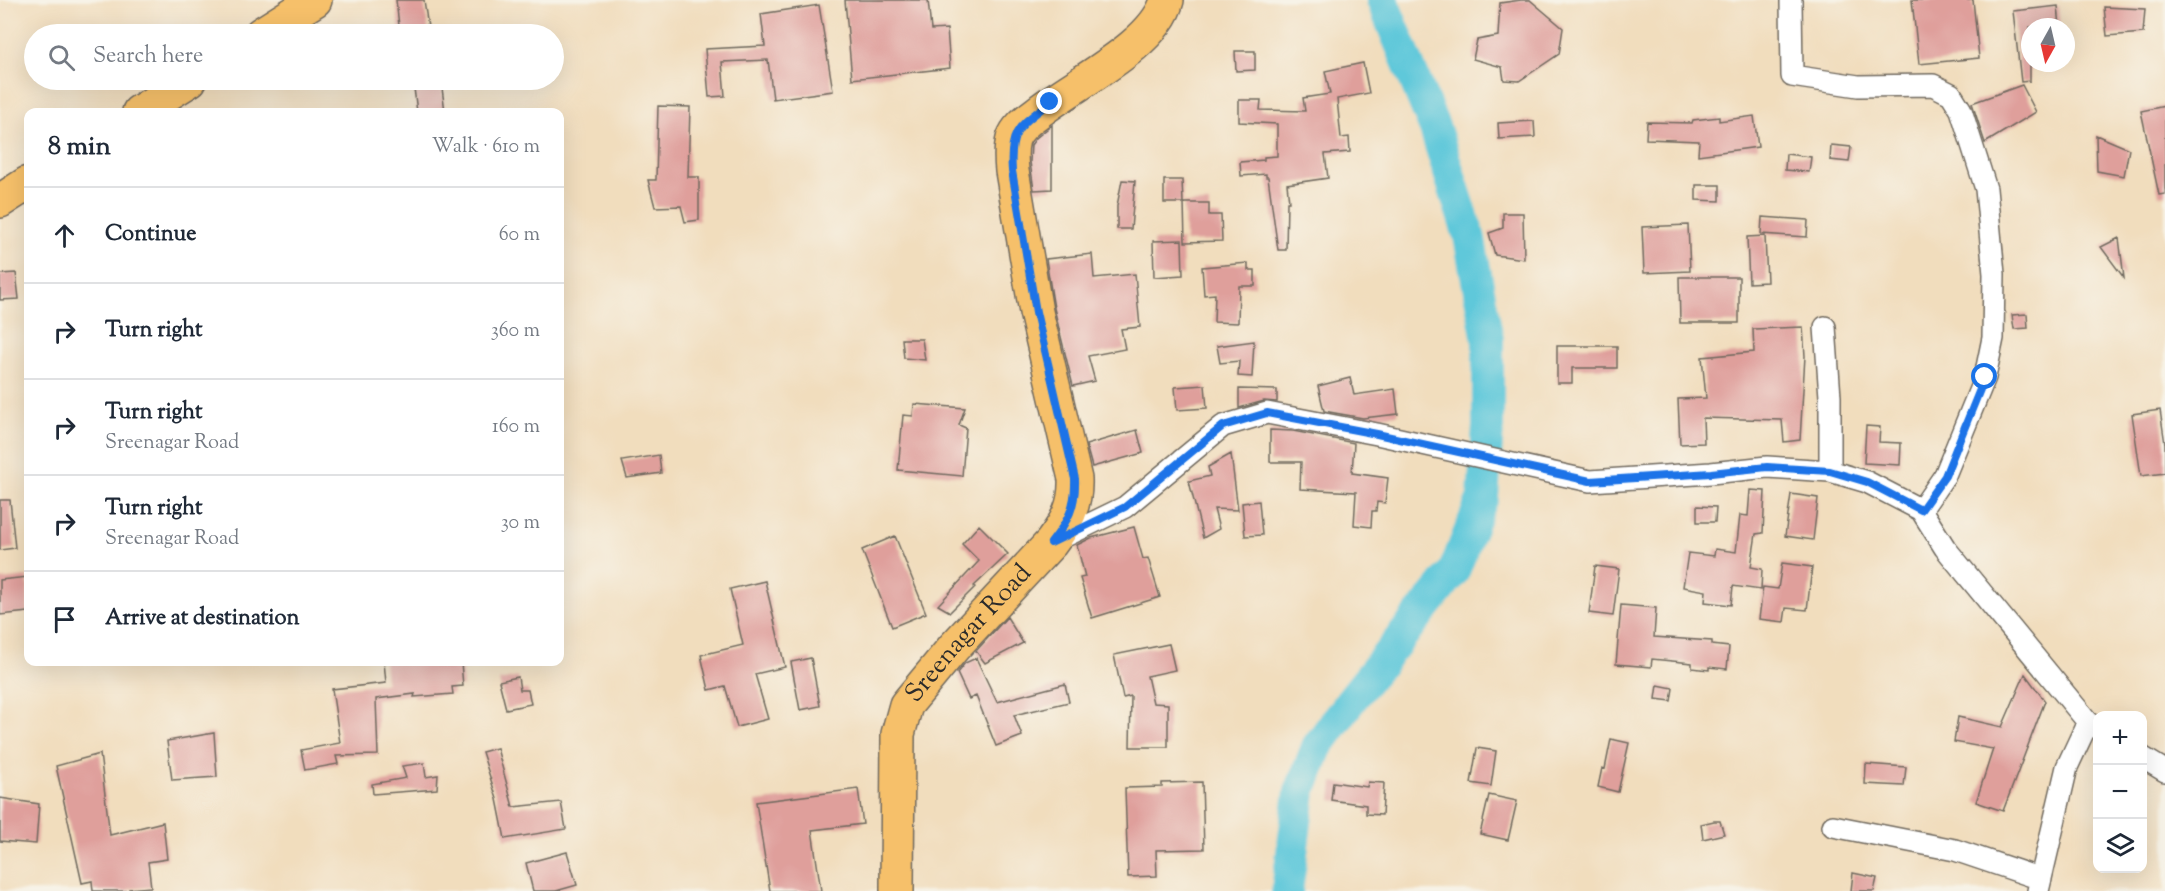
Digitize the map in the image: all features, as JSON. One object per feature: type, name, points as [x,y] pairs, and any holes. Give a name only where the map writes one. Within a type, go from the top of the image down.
[{"type":"main road","points":[[277,24],[315,0]]},
{"type":"main road","name":"Sreenagar Road","points":[[897,891],[898,734],[906,705],[954,647],[1051,543],[1072,511],[1076,495],[1075,479],[1036,312],[1012,171],[1013,139],[1020,127],[1050,102],[1126,51],[1157,22],[1167,0]]},
{"type":"main road","points":[[145,108],[174,90]]},
{"type":"main road","points":[[0,201],[24,186]]},
{"type":"street","points":[[1791,0],[1792,76],[1858,86],[1934,85],[1951,94],[1960,110],[1986,189],[1994,274],[1993,338],[1985,377],[1945,476],[1921,510]]},
{"type":"street","points":[[1826,327],[1830,397],[1830,471]]},
{"type":"street","points":[[1051,543],[1125,507],[1223,426],[1267,413],[1377,434],[1590,481],[1767,467],[1830,471],[1867,482],[1921,510],[1945,548],[2093,725],[2067,767],[2040,885],[1955,850],[1833,826]]},
{"type":"street","points":[[2147,760],[2165,771]]},
{"type":"building","points":[[396,0],[424,0],[428,24],[399,24]]},
{"type":"building","points":[[845,0],[928,0],[931,30],[947,29],[950,68],[852,79]]},
{"type":"building","points":[[1530,0],[1563,28],[1559,54],[1519,81],[1504,80],[1502,67],[1473,59],[1477,40],[1498,36],[1500,3]]},
{"type":"building","points":[[1912,0],[1973,0],[1979,58],[1919,64]]},
{"type":"building","points":[[819,5],[833,91],[773,99],[768,60],[722,62],[725,96],[709,97],[705,49],[765,46],[761,14]]},
{"type":"building","points":[[2058,6],[2059,18],[2021,18],[2021,72],[2030,72],[2030,81],[2021,82],[2013,11]]},
{"type":"building","points":[[2104,7],[2145,9],[2143,33],[2107,36]]},
{"type":"building","points":[[1235,51],[1255,51],[1255,70],[1236,71]]},
{"type":"building","points":[[1363,63],[1369,93],[1337,99],[1341,138],[1349,137],[1350,152],[1325,154],[1328,178],[1287,184],[1289,202],[1287,202],[1286,250],[1278,250],[1268,177],[1266,174],[1241,176],[1240,162],[1264,160],[1264,157],[1277,156],[1277,124],[1239,122],[1239,100],[1261,100],[1260,110],[1305,111],[1303,98],[1330,94],[1325,71]]},
{"type":"building","points":[[2022,85],[2036,112],[1985,143],[1972,103]]},
{"type":"building","points":[[414,90],[442,90],[444,108],[416,108]]},
{"type":"building","points":[[658,106],[690,107],[688,177],[699,177],[699,220],[685,222],[681,206],[655,207],[648,180],[656,180]]},
{"type":"building","points":[[2165,106],[2165,194],[2159,195],[2141,111]]},
{"type":"building","points":[[1754,116],[1758,147],[1698,155],[1699,141],[1646,139],[1647,122],[1692,123],[1693,120],[1719,117],[1719,121]]},
{"type":"building","points":[[1534,121],[1535,137],[1499,139],[1498,123]]},
{"type":"building","points":[[1052,125],[1052,189],[1034,190],[1030,162],[1031,145]]},
{"type":"building","points":[[2096,135],[2129,149],[2124,176],[2097,171]]},
{"type":"building","points":[[1831,145],[1851,147],[1849,162],[1830,160]]},
{"type":"building","points":[[1786,154],[1811,157],[1809,172],[1785,170]]},
{"type":"building","points":[[1122,180],[1135,181],[1131,229],[1117,229],[1117,206]]},
{"type":"building","points":[[1164,180],[1182,180],[1183,203],[1164,203]]},
{"type":"building","points":[[1696,185],[1720,185],[1720,201],[1696,200]]},
{"type":"building","points":[[1184,203],[1209,203],[1209,215],[1221,215],[1222,241],[1185,242]]},
{"type":"building","points":[[1503,213],[1523,213],[1524,259],[1495,255],[1489,233],[1503,228]]},
{"type":"building","points":[[1762,217],[1808,220],[1807,237],[1761,234]]},
{"type":"building","points":[[1688,225],[1690,271],[1644,273],[1642,227]]},
{"type":"building","points":[[1765,236],[1767,282],[1749,283],[1747,237]]},
{"type":"building","points":[[2119,238],[2124,278],[2101,247]]},
{"type":"building","points":[[1182,240],[1183,275],[1154,277],[1153,241]]},
{"type":"building","points":[[1092,254],[1094,278],[1135,274],[1140,327],[1121,329],[1125,349],[1088,356],[1095,381],[1073,386],[1054,308],[1046,259]]},
{"type":"building","points":[[1248,263],[1248,270],[1255,270],[1255,286],[1239,286],[1238,323],[1214,322],[1215,294],[1204,295],[1202,267]]},
{"type":"building","points":[[16,273],[19,299],[0,300],[0,274]]},
{"type":"building","points":[[1679,277],[1739,277],[1739,323],[1680,323]]},
{"type":"building","points":[[2027,314],[2028,328],[2014,329],[2012,315]]},
{"type":"building","points":[[1803,327],[1805,356],[1800,440],[1784,442],[1782,420],[1703,418],[1704,443],[1680,444],[1678,399],[1706,398],[1702,357],[1754,352],[1753,329]]},
{"type":"building","points":[[902,339],[922,339],[925,360],[904,358]]},
{"type":"building","points":[[1254,341],[1252,377],[1238,376],[1239,361],[1220,363],[1217,346]]},
{"type":"building","points":[[1557,346],[1617,346],[1617,368],[1572,368],[1572,383],[1557,383]]},
{"type":"building","points":[[1350,378],[1354,395],[1395,389],[1398,414],[1363,418],[1324,411],[1318,386]]},
{"type":"building","points":[[1205,385],[1207,408],[1177,410],[1175,387]]},
{"type":"building","points":[[1239,389],[1277,390],[1277,402],[1264,401],[1239,408]]},
{"type":"building","points":[[914,404],[965,408],[959,425],[966,428],[962,476],[898,470],[903,415],[913,416]]},
{"type":"building","points":[[2160,410],[2165,444],[2165,473],[2141,476],[2132,414]]},
{"type":"building","points":[[1866,426],[1880,427],[1879,442],[1901,443],[1900,465],[1864,463]]},
{"type":"building","points":[[1137,430],[1143,453],[1092,467],[1086,445]]},
{"type":"building","points":[[1270,430],[1293,431],[1354,443],[1352,473],[1388,478],[1385,503],[1377,502],[1376,511],[1372,511],[1371,527],[1354,525],[1356,492],[1300,489],[1301,462],[1270,462]]},
{"type":"building","points":[[1231,454],[1238,510],[1214,509],[1219,529],[1203,538],[1189,481],[1210,476],[1208,467]]},
{"type":"building","points":[[659,455],[661,473],[627,478],[622,461]]},
{"type":"building","points":[[1750,490],[1765,491],[1763,533],[1756,534],[1751,567],[1762,569],[1761,590],[1733,586],[1731,605],[1705,602],[1706,591],[1683,587],[1688,553],[1714,556],[1715,549],[1736,552],[1740,515],[1748,516]]},
{"type":"building","points":[[1791,494],[1818,498],[1813,540],[1785,536]]},
{"type":"building","points":[[0,500],[10,500],[15,548],[0,550]]},
{"type":"building","points":[[1259,501],[1262,535],[1245,536],[1242,503]]},
{"type":"building","points":[[1697,506],[1716,507],[1715,522],[1697,522]]},
{"type":"building","points":[[979,525],[1008,554],[950,612],[938,605],[979,561],[962,544]]},
{"type":"building","points":[[1134,527],[1143,559],[1148,558],[1160,597],[1092,618],[1080,578],[1085,577],[1077,545],[1091,538]]},
{"type":"building","points":[[895,536],[926,613],[892,627],[862,550]]},
{"type":"building","points":[[1782,563],[1812,567],[1807,610],[1786,608],[1784,622],[1759,619],[1763,587],[1778,589]]},
{"type":"building","points":[[1595,566],[1619,569],[1613,616],[1589,613]]},
{"type":"building","points":[[24,577],[24,612],[0,615],[0,580]]},
{"type":"building","points":[[765,581],[785,667],[755,674],[768,719],[737,727],[725,686],[709,690],[701,655],[743,645],[730,589]]},
{"type":"building","points":[[1621,605],[1656,608],[1654,637],[1712,641],[1712,645],[1729,647],[1727,669],[1692,668],[1692,663],[1652,659],[1651,667],[1616,664]]},
{"type":"building","points":[[1007,617],[1023,643],[985,663],[976,651]]},
{"type":"building","points":[[1169,644],[1175,670],[1147,676],[1153,703],[1168,704],[1168,747],[1130,747],[1131,696],[1123,698],[1114,655]]},
{"type":"building","points":[[811,658],[820,706],[800,710],[791,662]]},
{"type":"building","points":[[976,658],[997,702],[1065,684],[1069,702],[1014,715],[1022,736],[996,746],[976,696],[969,699],[957,673],[965,663]]},
{"type":"building","points":[[384,666],[461,666],[463,686],[452,687],[453,694],[414,697],[415,694],[376,699],[378,755],[336,756],[338,764],[305,770],[301,750],[340,743],[332,689],[386,683]]},
{"type":"building","points":[[2025,674],[2045,701],[2003,811],[1976,802],[1993,749],[1954,742],[1958,717],[2002,727]]},
{"type":"building","points":[[518,677],[520,690],[528,690],[531,704],[506,709],[499,681]]},
{"type":"building","points":[[1658,685],[1673,688],[1671,701],[1656,699]]},
{"type":"building","points":[[214,733],[217,777],[172,780],[167,741]]},
{"type":"building","points":[[1611,739],[1629,743],[1618,792],[1598,787],[1602,768],[1605,769]]},
{"type":"building","points":[[497,748],[513,807],[561,802],[566,829],[505,839],[497,799],[482,752]]},
{"type":"building","points":[[1477,748],[1496,751],[1491,786],[1471,783]]},
{"type":"building","points":[[100,754],[110,835],[163,822],[167,859],[148,862],[151,887],[129,889],[129,891],[93,891],[92,881],[82,883],[56,766]]},
{"type":"building","points":[[424,763],[426,777],[438,775],[437,789],[373,794],[372,784],[406,778],[402,766]]},
{"type":"building","points":[[1866,764],[1906,767],[1904,786],[1865,784]]},
{"type":"building","points":[[1202,782],[1204,849],[1156,850],[1157,876],[1128,877],[1125,788],[1162,787],[1162,783]]},
{"type":"building","points":[[1333,782],[1367,787],[1368,782],[1384,783],[1382,815],[1366,814],[1366,805],[1331,800]]},
{"type":"building","points":[[858,789],[863,824],[812,830],[821,891],[770,891],[756,802]]},
{"type":"building","points":[[1489,795],[1517,801],[1508,840],[1480,834]]},
{"type":"building","points":[[0,798],[39,804],[36,844],[0,841]]},
{"type":"building","points":[[1720,821],[1724,834],[1703,839],[1701,824]]},
{"type":"building","points":[[567,852],[577,885],[556,891],[533,891],[526,863]]},
{"type":"building","points":[[1853,873],[1877,878],[1874,891],[1851,891]]},
{"type":"waterway","points":[[1287,891],[1300,792],[1317,747],[1351,700],[1454,571],[1483,497],[1488,427],[1488,340],[1469,236],[1435,129],[1382,0]]},
{"type":"route","points":[[1050,102],[1020,127],[1013,139],[1011,154],[1036,312],[1075,479],[1076,495],[1072,511],[1051,543],[1125,507],[1223,426],[1267,413],[1377,434],[1590,481],[1767,467],[1830,471],[1867,482],[1921,510],[1945,476],[1985,377]]}]
